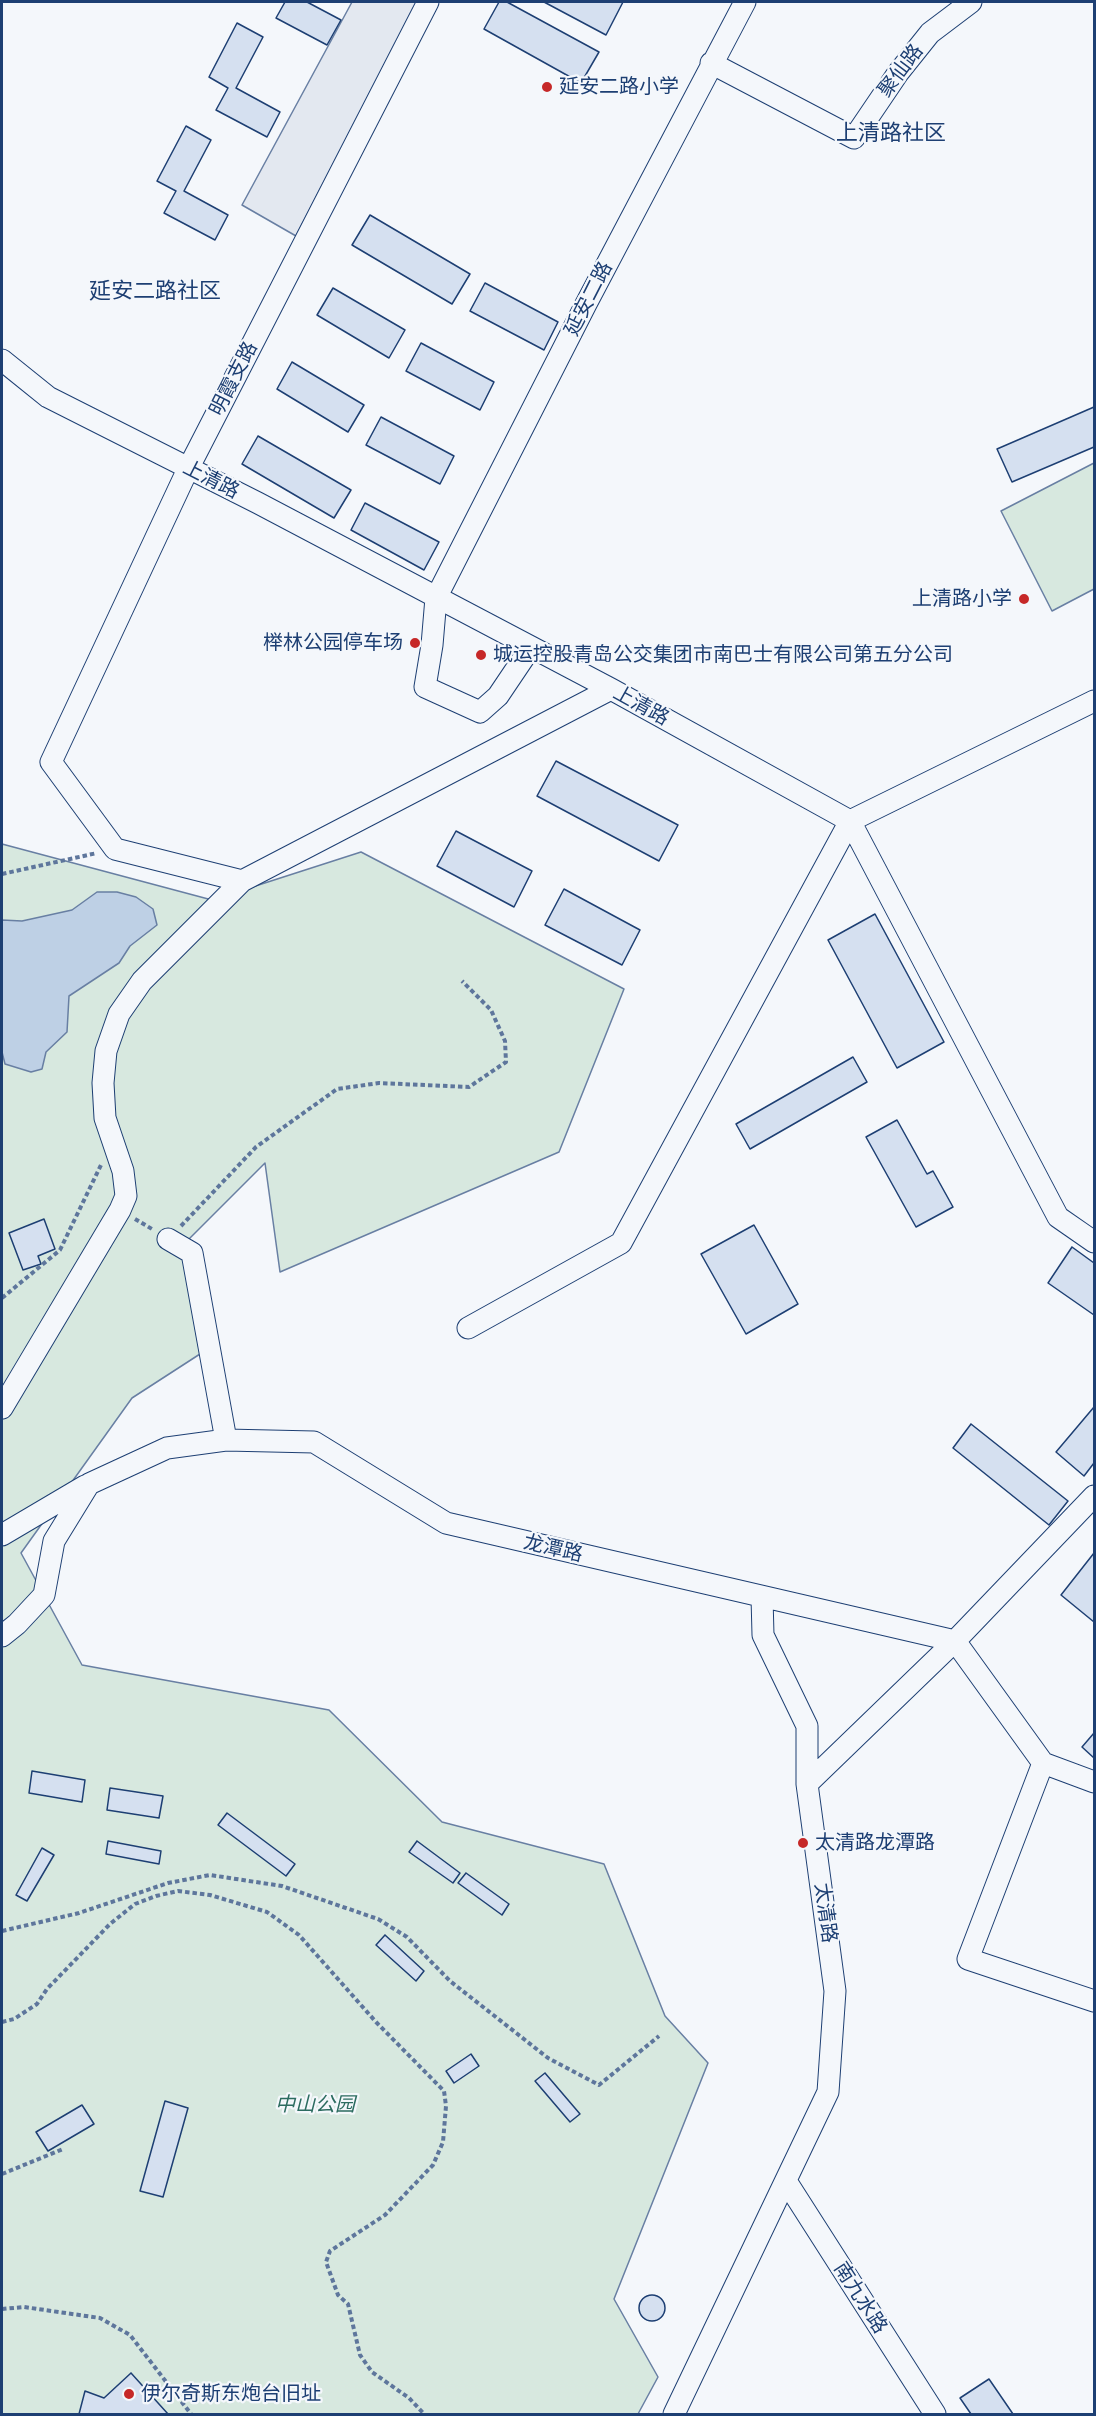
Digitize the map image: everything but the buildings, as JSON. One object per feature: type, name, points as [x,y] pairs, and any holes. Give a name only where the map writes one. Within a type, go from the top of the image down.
[{"type":"street","name":"明霞支路","points":[[115,849],[51,762],[189,469],[428,2]]},
{"type":"street","name":"延安二路","points":[[436,598],[711,63],[745,2]]},
{"type":"street","name":"聚仙路","points":[[711,63],[854,138],[897,73],[930,33],[971,2]]},
{"type":"street","name":"上清路","points":[[2,360],[48,397],[611,689],[850,821]]},
{"type":"street","points":[[436,598],[425,687],[480,712],[498,696],[531,647]]},
{"type":"street","points":[[2,1408],[120,1210],[126,1196],[124,1179],[105,1118],[103,1083],[106,1051],[119,1014],[142,981],[242,881],[611,689]]},
{"type":"street","points":[[468,1328],[621,1243],[850,821],[1095,701]]},
{"type":"street","points":[[850,821],[1058,1217],[1095,1242]]},
{"type":"street","points":[[115,849],[242,881]]},
{"type":"street","points":[[168,1239],[192,1253],[226,1440]]},
{"type":"street","name":"龙潭路","points":[[2,1535],[89,1484],[167,1448],[226,1440],[314,1442],[446,1523],[955,1641]]},
{"type":"street","points":[[2,1636],[17,1624],[44,1594],[54,1541],[89,1484]]},
{"type":"street","points":[[807,1784],[955,1641],[1095,1496]]},
{"type":"street","name":"太清路","points":[[674,2415],[828,2092],[835,1990],[807,1784],[807,1726],[763,1635],[762,1597]]},
{"type":"street","points":[[955,1641],[1043,1763],[1095,1782]]},
{"type":"street","points":[[1043,1763],[968,1959],[1095,2001]]},
{"type":"street","name":"南九水路","points":[[786,2181],[935,2415]]},
{"type":"path","points":[[2,874],[115,849]]},
{"type":"path","points":[[120,1210],[168,1239],[256,1147],[337,1089],[379,1083],[470,1087],[506,1062],[505,1041],[491,1010],[462,981]]},
{"type":"path","points":[[2,1298],[60,1250],[112,1141]]},
{"type":"path","points":[[2,1931],[79,1913],[168,1883],[210,1875],[272,1884],[357,1912],[388,1925],[407,1937],[450,1981],[548,2058],[598,2085],[659,2036]]},
{"type":"path","points":[[2,2022],[14,2019],[37,2004],[47,1989],[110,1924],[135,1904],[156,1896],[178,1891],[210,1895],[267,1912],[298,1935],[376,2022],[444,2091],[446,2106],[443,2142],[433,2165],[385,2215],[330,2251],[326,2262],[338,2295],[348,2304],[360,2355],[372,2372],[409,2398],[424,2415]]},
{"type":"path","points":[[2,2174],[63,2150]]},
{"type":"path","points":[[2,2309],[24,2307],[100,2318],[130,2335],[191,2415]]},
{"type":"green space","points":[[1094,463],[1094,589],[1052,611],[1001,511]]},
{"type":"green space","name":"中山公园","points":[[2,844],[212,900],[361,852],[624,989],[559,1152],[280,1272],[265,1163],[181,1247],[200,1354],[132,1398],[21,1553],[82,1665],[329,1710],[442,1822],[604,1864],[665,2016],[708,2063],[614,2299],[658,2377],[638,2414],[2,2414]]},
{"type":"shaded area","points":[[352,2],[417,2],[296,236],[242,205]]},
{"type":"water","points":[[97,892],[117,892],[136,897],[153,909],[157,925],[130,946],[119,963],[69,996],[67,1032],[46,1052],[42,1069],[31,1072],[5,1064],[2,1052],[2,920],[22,921],[72,910]]},
{"type":"place","name":"延安二路小学","points":[[547,87]]},
{"type":"place","name":"上清路小学","points":[[1024,599]]},
{"type":"place","name":"榉林公园停车场","points":[[415,643]]},
{"type":"place","name":"城运控股青岛公交集团市南巴士有限公司第五分公司","points":[[481,655]]},
{"type":"place","name":"太清路龙潭路","points":[[803,1843]]},
{"type":"place","name":"伊尔奇斯东炮台旧址","points":[[129,2394]]},
{"type":"district","name":"上清路社区","points":[[891,134]]},
{"type":"district","name":"延安二路社区","points":[[155,292]]}]
